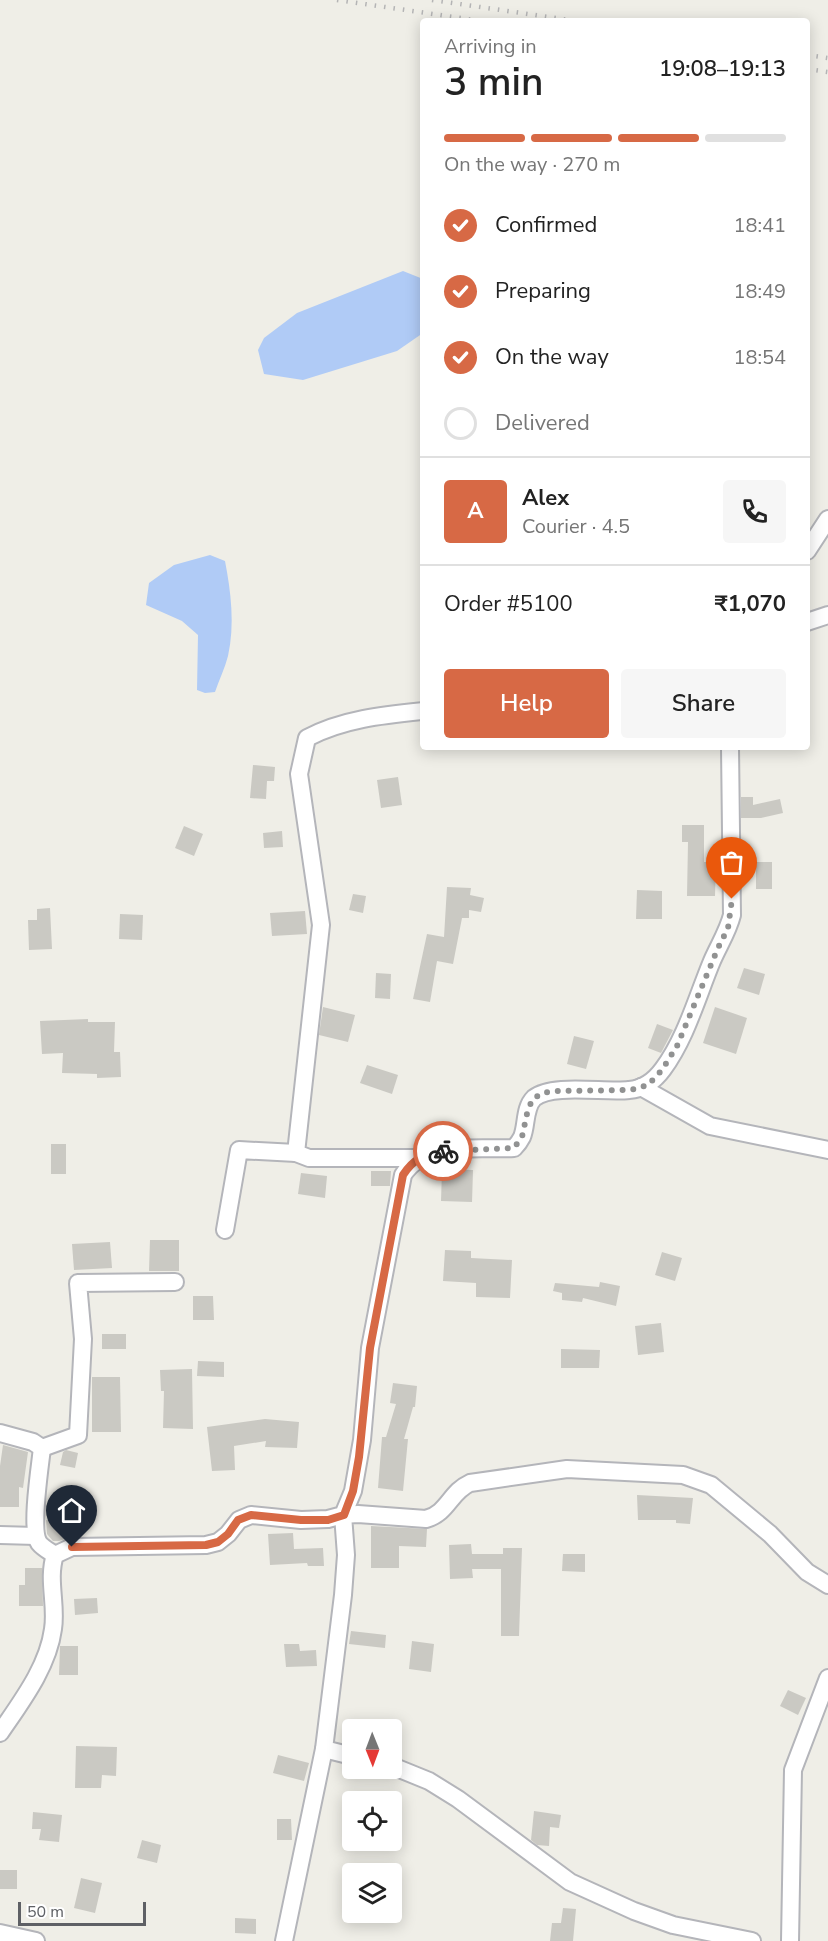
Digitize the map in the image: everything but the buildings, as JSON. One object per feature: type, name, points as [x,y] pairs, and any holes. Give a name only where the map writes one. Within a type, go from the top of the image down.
[{"type":"street","points":[[810,546],[828,519]]},
{"type":"street","points":[[810,621],[828,615]]},
{"type":"street","points":[[296,1153],[321,925],[299,774],[307,738],[324,729],[373,717],[420,711]]},
{"type":"street","points":[[284,1941],[324,1749],[343,1595],[344,1515],[353,1491],[362,1440],[370,1348],[403,1175],[409,1165],[418,1158],[438,1151],[514,1148],[522,1137],[528,1109],[533,1099],[542,1093],[631,1090],[648,1085],[662,1070],[677,1046],[732,915],[730,750]]},
{"type":"street","points":[[641,1087],[710,1126],[828,1150]]},
{"type":"street","points":[[225,1230],[239,1150],[296,1153],[309,1158],[418,1158]]},
{"type":"street","points":[[42,1448],[78,1435],[83,1339],[78,1283],[175,1282]]},
{"type":"street","points":[[0,1433],[33,1442],[42,1448]]},
{"type":"street","points":[[42,1448],[36,1536],[39,1543],[54,1555]]},
{"type":"street","points":[[54,1555],[72,1547],[206,1545],[218,1542],[228,1534],[238,1520],[251,1515],[328,1520],[358,1514],[426,1520],[443,1510],[456,1491],[470,1483],[567,1468],[683,1475],[711,1485],[763,1527],[807,1572],[828,1585]]},
{"type":"street","points":[[0,1535],[36,1536]]},
{"type":"street","points":[[0,1733],[27,1694],[46,1654],[53,1629],[52,1566],[54,1555]]},
{"type":"street","points":[[790,1941],[793,1770],[828,1678]]},
{"type":"street","points":[[324,1749],[342,1754]]},
{"type":"street","points":[[402,1770],[429,1781],[458,1799],[570,1882],[634,1911],[673,1925],[752,1941]]},
{"type":"street","points":[[0,1933],[36,1941]]},
{"type":"water","points":[[403,271],[420,278],[420,335],[397,351],[303,380],[264,374],[258,350],[264,338],[297,313]]},
{"type":"water","points":[[210,555],[225,561],[232,620],[225,665],[215,692],[205,693],[197,690],[198,635],[182,621],[146,605],[149,583],[174,565]]},
{"type":"railway","points":[[337,0],[460,18]]},
{"type":"railway","points":[[432,0],[555,18]]},
{"type":"railway","points":[[810,55],[828,58]]},
{"type":"railway","points":[[810,69],[828,72]]},
{"type":"way so far","points":[[443,1151],[514,1148],[522,1137],[528,1109],[533,1099],[542,1093],[631,1090],[648,1085],[662,1070],[677,1046],[728,928],[732,915],[732,899]]},
{"type":"route","points":[[72,1547],[206,1545],[218,1542],[228,1534],[238,1520],[251,1515],[328,1520],[344,1515],[353,1491],[362,1440],[370,1348],[403,1175],[409,1165],[418,1158],[443,1151]]}]
